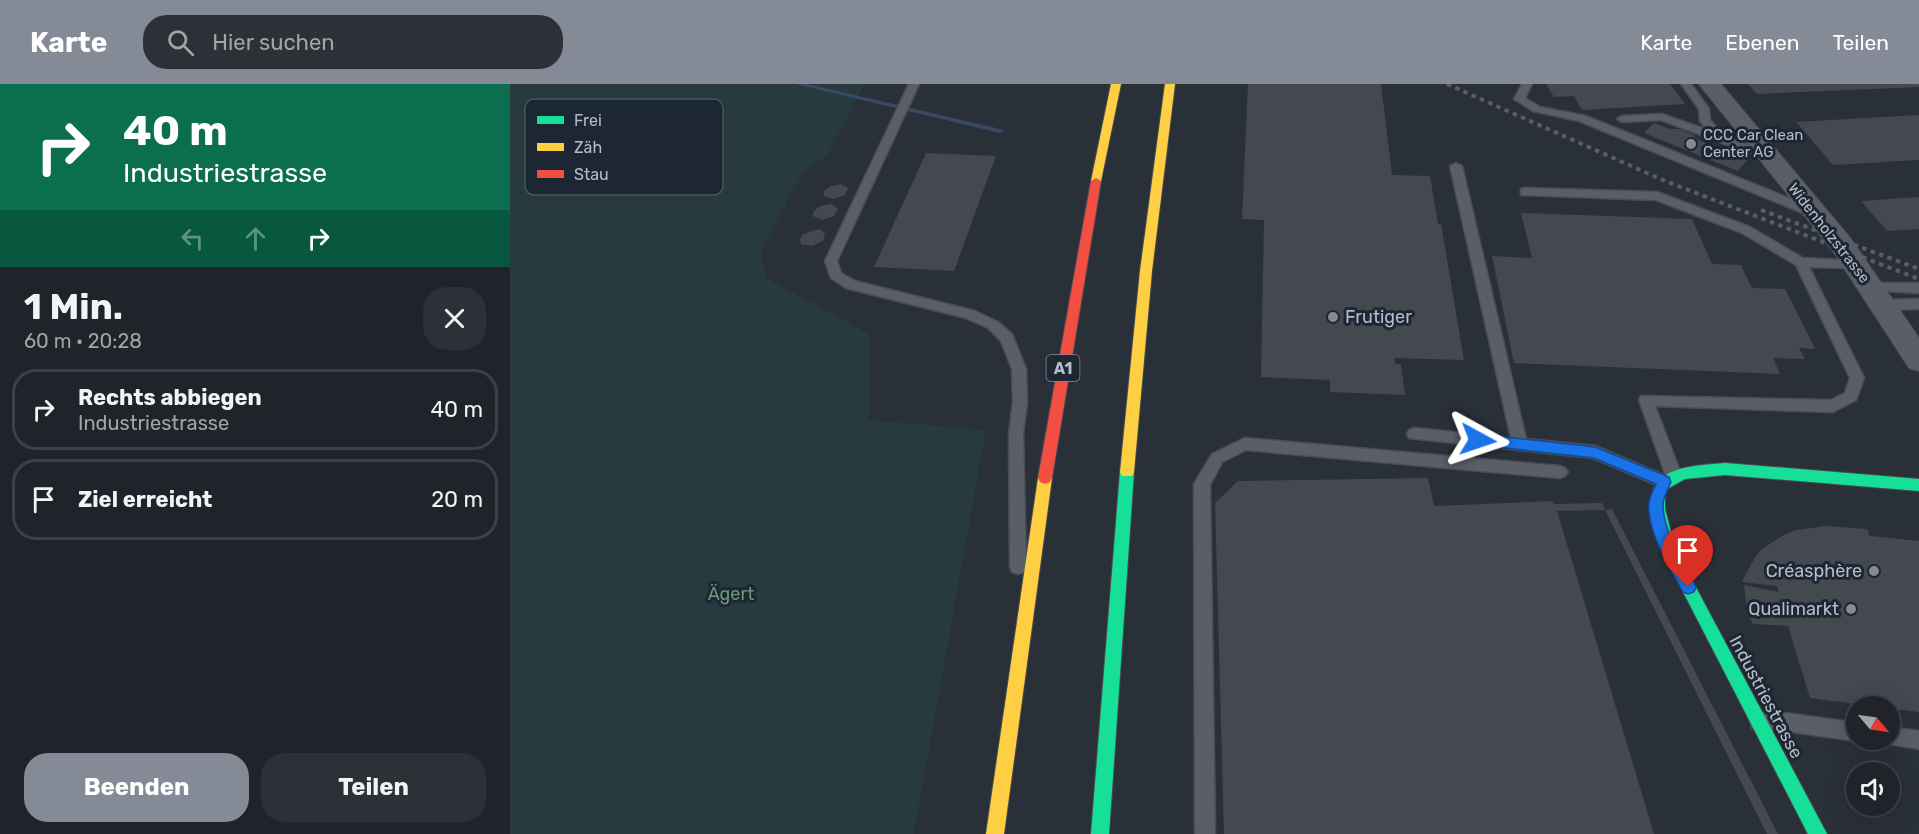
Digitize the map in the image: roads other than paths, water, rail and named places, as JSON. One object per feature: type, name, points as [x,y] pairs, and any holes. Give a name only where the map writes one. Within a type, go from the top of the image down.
[{"type":"main road","name":"A1","points":[[995,834],[1019,654],[1067,342],[1116,84]]},
{"type":"main road","points":[[1101,834],[1130,434],[1151,222],[1170,84]]},
{"type":"main road","points":[[1669,478],[1696,470],[1725,469],[1919,485]]},
{"type":"main road","name":"Industriestrasse","points":[[1669,478],[1656,501],[1658,519],[1668,549],[1818,834]]},
{"type":"street","name":"Widenholzstrasse","points":[[1710,84],[1817,214],[1877,296],[1919,360]]},
{"type":"lane","points":[[914,84],[831,261],[835,275],[851,285],[970,314],[993,325],[1007,338],[1019,369],[1020,403],[1016,433],[1019,654]]},
{"type":"lane","points":[[1527,84],[1519,99],[1537,109],[1582,118],[1817,214]]},
{"type":"lane","points":[[1686,84],[1704,109],[1705,121],[1722,140]]},
{"type":"lane","points":[[1622,119],[1662,117],[1767,156]]},
{"type":"lane","points":[[1456,166],[1520,444]]},
{"type":"lane","points":[[1525,192],[1657,196],[1746,230],[1801,262],[1854,264]]},
{"type":"lane","points":[[1669,478],[1646,400],[1833,406],[1851,396],[1857,378],[1801,262]]},
{"type":"lane","points":[[1877,296],[1919,288]]},
{"type":"lane","points":[[1877,296],[1919,304]]},
{"type":"lane","points":[[1414,434],[1595,452],[1669,478]]},
{"type":"lane","points":[[1205,834],[1202,484],[1217,458],[1245,444],[1560,472]]},
{"type":"lane","points":[[1759,721],[1785,722],[1846,730]]},
{"type":"lane","points":[[1900,737],[1919,740]]},
{"type":"waterway","points":[[799,84],[1000,131]]},
{"type":"railway","points":[[1447,84],[1665,181],[1919,279]]},
{"type":"railway","points":[[1761,210],[1919,269]]},
{"type":"place","name":"CCC Car Clean Center AG","points":[[1691,144]]},
{"type":"place","name":"Frutiger","points":[[1333,317]]},
{"type":"place","name":"Créasphère","points":[[1874,571]]},
{"type":"place","name":"Qualimarkt","points":[[1851,609]]},
{"type":"park label","name":"Ägert","points":[[731,594]]}]
